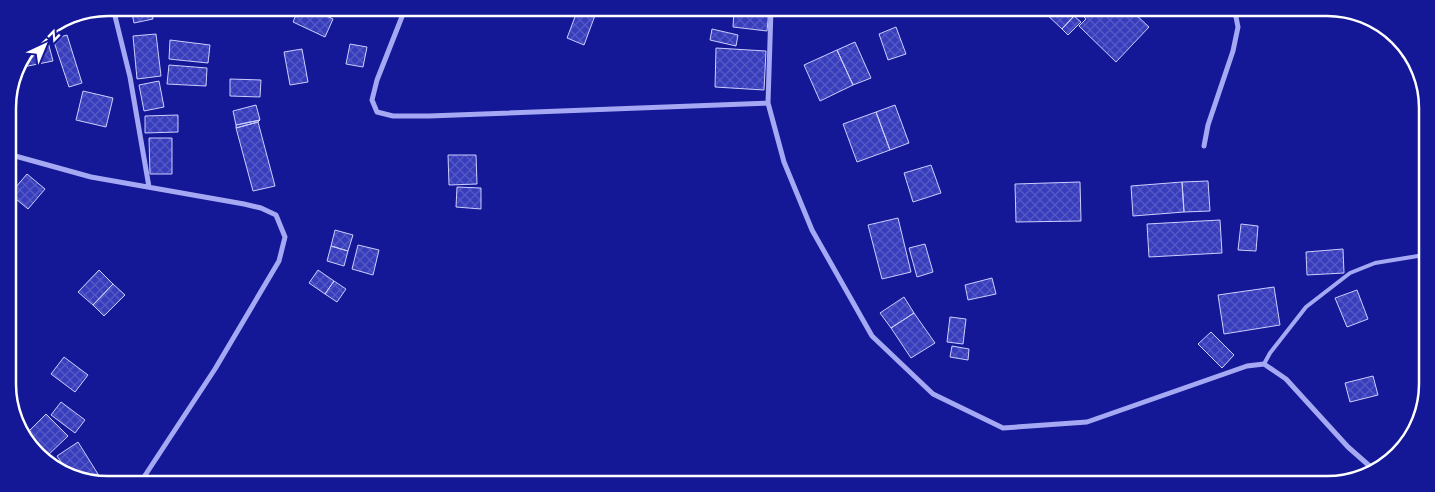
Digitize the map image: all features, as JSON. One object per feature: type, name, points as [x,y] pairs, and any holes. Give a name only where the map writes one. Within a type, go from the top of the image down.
[{"type":"street","points":[[116,16],[130,77],[149,187]]},
{"type":"street","points":[[402,16],[377,80],[372,100],[377,112],[393,116],[768,103]]},
{"type":"street","points":[[771,16],[768,103],[784,162],[812,230],[872,336],[933,394],[1004,428],[1087,422],[1247,366],[1264,364],[1286,378],[1348,447],[1369,465]]},
{"type":"street","points":[[1204,146],[1208,124],[1233,51],[1238,27],[1236,16]]},
{"type":"street","points":[[16,158],[91,177],[261,208],[276,215],[285,237],[279,261],[215,370],[145,476]]},
{"type":"lane","points":[[1264,364],[1270,353],[1306,306],[1350,273],[1375,264],[1419,256]]},
{"type":"building","points":[[133,16],[152,16],[153,19],[134,23]]},
{"type":"building","points":[[296,16],[326,16],[333,19],[325,37],[293,22]]},
{"type":"building","points":[[575,16],[595,16],[584,45],[567,38]]},
{"type":"building","points":[[734,16],[768,16],[767,31],[733,27]]},
{"type":"building","points":[[1048,16],[1074,16],[1062,29]]},
{"type":"building","points":[[1074,16],[1081,22],[1068,35],[1062,29]]},
{"type":"building","points":[[1083,16],[1137,16],[1149,27],[1116,62],[1079,26],[1086,19]]},
{"type":"building","points":[[896,27],[906,54],[888,60],[879,34]]},
{"type":"building","points":[[712,29],[738,35],[736,46],[710,40]]},
{"type":"building","points":[[156,34],[161,76],[137,79],[133,36]]},
{"type":"building","points":[[67,35],[82,83],[69,87],[53,39]]},
{"type":"building","points":[[170,40],[210,45],[208,63],[169,59]]},
{"type":"building","points":[[48,42],[53,61],[27,66],[35,52],[43,43]]},
{"type":"building","points":[[855,42],[871,78],[853,85],[837,50]]},
{"type":"building","points":[[350,44],[367,47],[363,67],[346,64]]},
{"type":"building","points":[[716,48],[766,51],[764,90],[715,87]]},
{"type":"building","points":[[302,49],[308,82],[290,85],[284,52]]},
{"type":"building","points":[[837,50],[853,85],[820,101],[804,65]]},
{"type":"building","points":[[169,65],[207,68],[206,86],[167,84]]},
{"type":"building","points":[[230,79],[261,80],[260,97],[230,96]]},
{"type":"building","points":[[159,81],[164,107],[144,111],[139,85]]},
{"type":"building","points":[[83,91],[113,98],[106,127],[76,120]]},
{"type":"building","points":[[256,105],[260,120],[236,125],[233,111]]},
{"type":"building","points":[[895,105],[909,143],[890,150],[876,112]]},
{"type":"building","points":[[876,112],[890,150],[857,162],[843,124]]},
{"type":"building","points":[[178,115],[178,132],[145,133],[145,116]]},
{"type":"building","points":[[260,120],[258,122],[236,128],[236,125]]},
{"type":"building","points":[[258,122],[275,186],[253,191],[236,128]]},
{"type":"building","points":[[149,138],[172,138],[172,174],[150,174]]},
{"type":"building","points":[[448,155],[476,155],[477,184],[449,185]]},
{"type":"building","points":[[931,165],[941,193],[913,202],[904,173]]},
{"type":"building","points":[[27,174],[45,189],[28,209],[16,199],[16,187]]},
{"type":"building","points":[[1208,181],[1210,211],[1184,212],[1182,182]]},
{"type":"building","points":[[1080,182],[1081,221],[1016,222],[1015,184]]},
{"type":"building","points":[[1182,182],[1184,212],[1133,216],[1131,186]]},
{"type":"building","points":[[457,187],[481,188],[481,209],[456,207]]},
{"type":"building","points":[[898,218],[911,272],[882,279],[868,225]]},
{"type":"building","points":[[1220,220],[1222,253],[1149,257],[1147,224]]},
{"type":"building","points":[[1241,224],[1258,226],[1256,251],[1238,250]]},
{"type":"building","points":[[335,230],[353,235],[348,251],[331,246]]},
{"type":"building","points":[[925,244],[933,272],[917,277],[909,248]]},
{"type":"building","points":[[358,245],[379,250],[373,275],[352,269]]},
{"type":"building","points":[[331,246],[348,251],[344,266],[327,261]]},
{"type":"building","points":[[1343,249],[1344,273],[1307,275],[1306,252]]},
{"type":"building","points":[[99,270],[113,284],[93,305],[78,292]]},
{"type":"building","points":[[318,270],[334,281],[325,294],[309,283]]},
{"type":"building","points":[[992,278],[996,294],[968,300],[965,285]]},
{"type":"building","points":[[334,281],[346,289],[337,302],[325,294]]},
{"type":"building","points":[[113,284],[125,295],[104,316],[93,305]]},
{"type":"building","points":[[1274,287],[1280,325],[1224,334],[1218,295]]},
{"type":"building","points":[[1357,290],[1368,319],[1347,327],[1335,298]]},
{"type":"building","points":[[904,297],[914,313],[891,328],[880,313]]},
{"type":"building","points":[[914,313],[935,343],[911,358],[891,328]]},
{"type":"building","points":[[950,317],[966,319],[963,344],[947,342]]},
{"type":"building","points":[[1211,332],[1234,355],[1222,368],[1198,344]]},
{"type":"building","points":[[952,346],[969,349],[968,360],[950,357]]},
{"type":"building","points":[[64,357],[88,375],[75,392],[51,374]]},
{"type":"building","points":[[1373,376],[1378,395],[1350,402],[1345,383]]},
{"type":"building","points":[[61,402],[85,420],[75,433],[51,415]]},
{"type":"building","points":[[46,414],[68,436],[49,454],[35,440],[29,431]]},
{"type":"building","points":[[78,442],[99,475],[73,469],[61,463],[57,456]]}]
